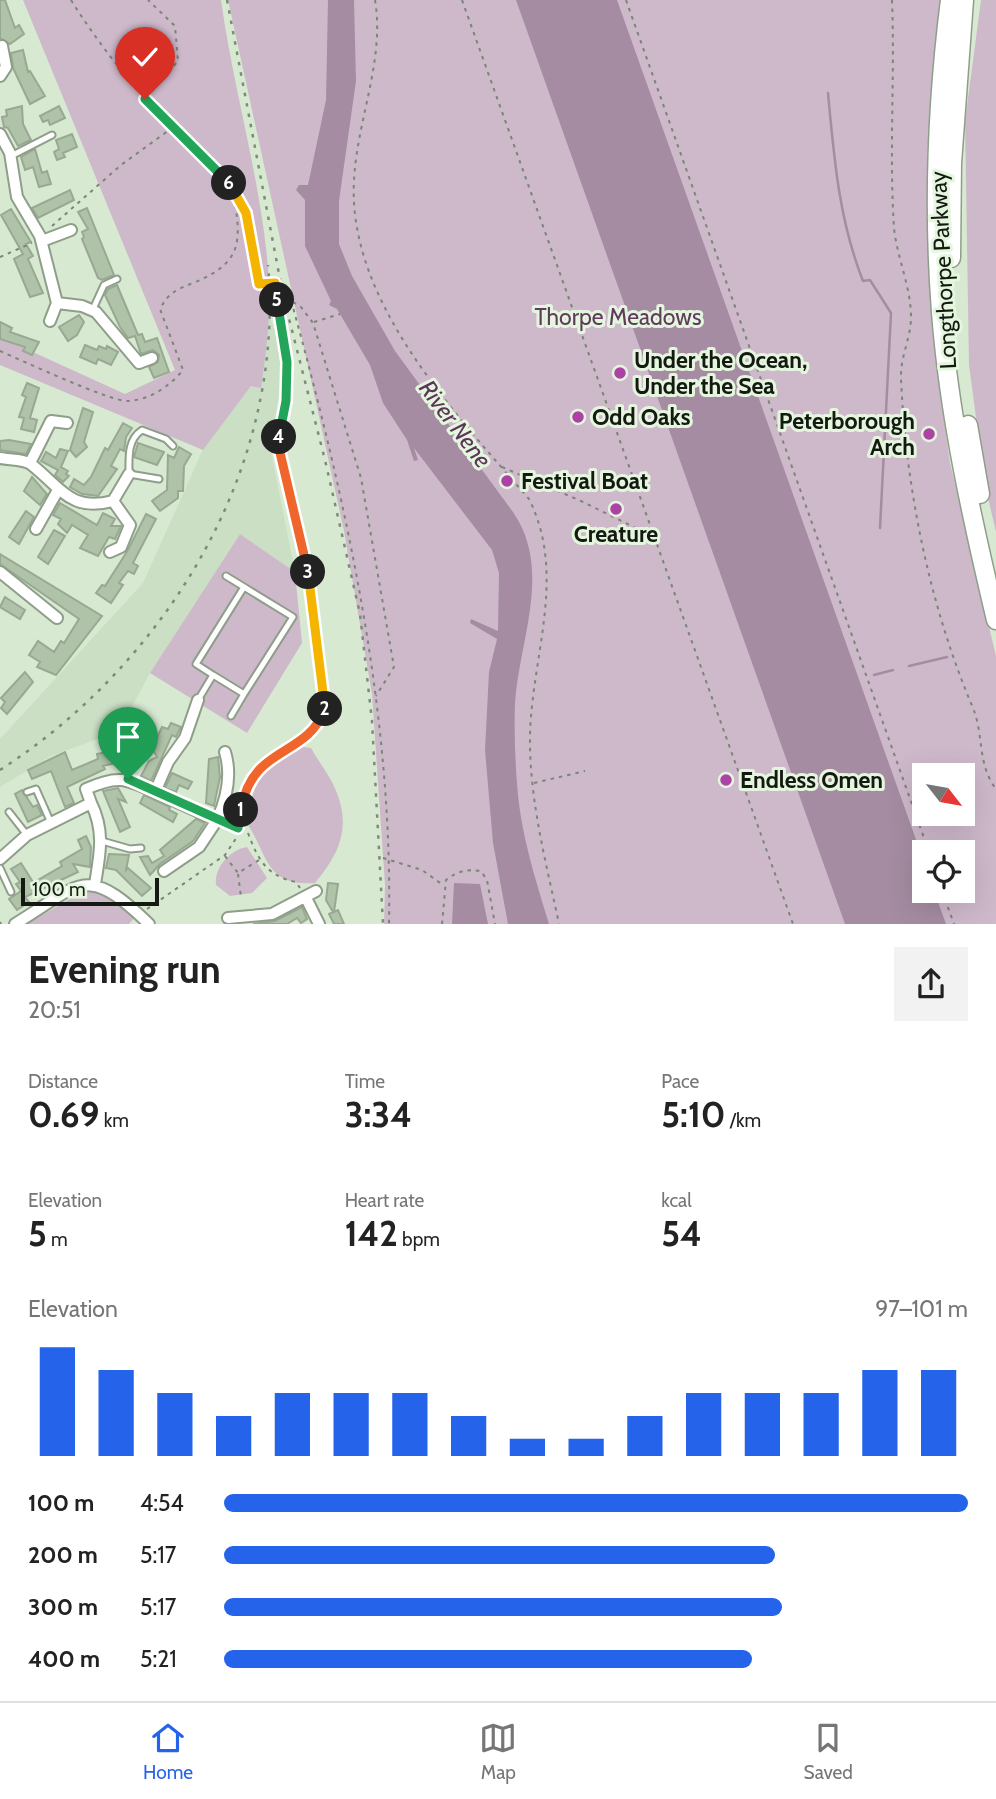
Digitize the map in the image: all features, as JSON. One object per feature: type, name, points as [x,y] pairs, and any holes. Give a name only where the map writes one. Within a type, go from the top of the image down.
[{"type":"main road","name":"Longthorpe Parkway","points":[[950,0],[937,159],[941,312],[960,459],[996,620]]},
{"type":"main road","name":"Longthorpe Parkway","points":[[964,0],[952,163],[950,311],[972,452],[996,574]]},
{"type":"street","points":[[0,76],[6,67],[2,46]]},
{"type":"street","points":[[0,134],[10,156],[18,197],[41,238],[57,303],[51,321]]},
{"type":"street","points":[[41,238],[71,230]]},
{"type":"street","points":[[57,303],[93,309],[139,363],[152,358]]},
{"type":"street","points":[[30,463],[47,417],[67,423]]},
{"type":"street","points":[[0,458],[30,463],[71,499],[94,506],[113,501],[129,474]]},
{"type":"street","points":[[36,529],[58,489]]},
{"type":"street","points":[[110,552],[121,547],[130,525],[113,501]]},
{"type":"street","points":[[0,572],[57,618]]},
{"type":"street","points":[[155,792],[168,762],[185,737],[198,700]]},
{"type":"street","points":[[164,871],[199,847],[217,820],[228,784],[229,766],[226,752]]},
{"type":"street","points":[[95,884],[102,841],[100,821],[86,789],[107,779],[128,779],[217,820]]},
{"type":"street","points":[[0,859],[27,835],[91,803]]},
{"type":"street","points":[[15,924],[62,892],[95,884],[122,898],[149,924]]},
{"type":"street","points":[[228,918],[272,914],[311,895],[319,924]]},
{"type":"lane","points":[[10,156],[52,135]]},
{"type":"lane","points":[[93,309],[104,285],[117,279]]},
{"type":"lane","points":[[159,479],[129,474],[129,448],[138,431],[142,429],[166,439],[173,446]]},
{"type":"lane","points":[[226,576],[293,617],[231,716]]},
{"type":"lane","points":[[244,587],[197,664],[244,694]]},
{"type":"lane","points":[[198,700],[214,675]]},
{"type":"lane","points":[[128,779],[130,747]]},
{"type":"lane","points":[[27,792],[36,789],[51,823]]},
{"type":"lane","points":[[9,812],[27,835]]},
{"type":"lane","points":[[102,841],[130,849],[141,848]]},
{"type":"lane","points":[[0,868],[11,892]]},
{"type":"path","points":[[71,0],[97,42],[145,99],[232,186],[246,213],[259,284],[275,283],[287,362],[286,401],[278,444],[308,572],[326,707],[320,723],[307,738],[262,764],[251,779],[238,828],[225,855],[139,914]]},
{"type":"path","points":[[145,99],[178,61],[175,26],[148,0]]},
{"type":"path","points":[[375,0],[376,45],[354,181],[356,235],[380,297],[442,399],[529,499],[539,518],[547,561],[548,590],[530,732],[533,783],[559,924]]},
{"type":"path","points":[[462,0],[793,924]]},
{"type":"path","points":[[625,0],[925,840]]},
{"type":"path","points":[[892,0],[895,62],[892,181],[898,260],[911,315],[910,332],[901,362],[911,483],[925,545],[927,571],[961,684],[978,723],[981,758],[996,789]]},
{"type":"path","points":[[0,257],[41,238],[121,165],[173,127]]},
{"type":"path","points":[[0,351],[126,402],[154,394],[174,382],[183,370],[160,309],[169,292],[214,275],[230,263],[237,248],[238,222],[232,186]]},
{"type":"path","points":[[277,297],[289,293],[314,384],[360,589],[376,697],[390,924]]},
{"type":"path","points":[[291,302],[301,307],[313,323],[361,478],[394,667],[376,697]]},
{"type":"path","points":[[313,323],[341,314]]},
{"type":"path","points":[[502,467],[581,500],[642,531],[655,541]]},
{"type":"path","points":[[533,783],[585,771]]},
{"type":"path","points":[[217,820],[248,834],[259,860],[273,875],[296,882],[311,895]]},
{"type":"path","points":[[225,855],[238,873],[241,897]]},
{"type":"path","points":[[383,859],[422,870],[444,886]]},
{"type":"path","points":[[238,873],[259,860]]},
{"type":"path","points":[[442,924],[444,886],[456,872],[481,871],[487,880],[495,924]]},
{"type":"path","points":[[946,903],[954,924]]},
{"type":"shaded area","points":[[328,0],[354,0],[356,81],[339,201],[339,244],[352,276],[395,351],[513,512],[525,534],[531,557],[530,606],[515,704],[516,764],[525,837],[549,924],[508,924],[493,843],[485,750],[489,672],[497,639],[470,623],[471,619],[498,631],[499,573],[492,550],[414,448],[418,460],[414,461],[407,440],[383,403],[370,365],[337,309],[329,305],[331,301],[305,246],[305,200],[296,190],[299,185],[308,185],[326,100]]},
{"type":"shaded area","points":[[516,0],[617,0],[916,840],[912,840],[912,903],[938,903],[946,924],[845,924]]},
{"type":"shaded area","points":[[261,291],[294,386],[280,390],[270,446],[295,572],[240,534],[150,673],[119,731],[51,756],[0,787],[0,739],[143,583],[205,445],[251,386]]},
{"type":"shaded area","points":[[454,883],[480,884],[488,924],[452,924]]},
{"type":"green space","points":[[23,0],[221,0],[261,210],[269,281],[269,308],[261,388],[251,386],[203,450],[0,365],[0,337],[125,394],[175,370]]},
{"type":"green space","name":"Thorpe Meadows","points":[[228,0],[940,0],[927,155],[937,371],[950,463],[996,656],[996,924],[384,924],[385,885],[372,694],[344,531]]},
{"type":"green space","points":[[981,0],[996,0],[996,532],[985,485],[969,365],[965,121]]},
{"type":"green space","points":[[240,534],[295,572],[302,643],[247,733],[150,673]]},
{"type":"green space","points":[[303,747],[311,748],[329,776],[342,813],[343,826],[337,849],[315,883],[298,883],[276,873],[245,821],[256,784],[265,768]]},
{"type":"green space","points":[[247,847],[267,878],[252,893],[230,896],[216,885],[220,866],[229,856]]},
{"type":"green space","points":[[87,889],[102,891],[135,917],[129,924],[27,924]]},
{"type":"building","points":[[0,0],[5,0],[15,28],[19,25],[24,34],[10,44],[0,38]]},
{"type":"building","points":[[23,50],[28,72],[30,71],[45,96],[30,104],[13,68],[11,53]]},
{"type":"building","points":[[22,106],[23,124],[31,140],[18,146],[8,128],[4,127],[2,117],[7,116],[6,110]]},
{"type":"building","points":[[59,106],[65,118],[50,125],[48,120],[43,122],[40,116]]},
{"type":"building","points":[[72,134],[77,147],[63,153],[65,157],[57,160],[54,152],[59,149],[56,140]]},
{"type":"building","points":[[35,149],[42,173],[47,171],[51,184],[39,187],[33,167],[25,170],[21,157]]},
{"type":"building","points":[[70,190],[74,200],[38,218],[32,208]]},
{"type":"building","points":[[87,208],[114,275],[102,280],[98,278],[82,239],[82,232],[88,229],[78,212]]},
{"type":"building","points":[[11,209],[31,242],[26,244],[33,256],[28,259],[43,293],[30,297],[14,259],[23,254],[1,215]]},
{"type":"building","points":[[117,285],[138,335],[142,334],[145,342],[157,338],[169,372],[154,378],[149,367],[158,362],[159,355],[153,350],[141,354],[135,336],[128,338],[120,327],[105,295],[108,289]]},
{"type":"building","points":[[79,315],[84,322],[77,335],[68,341],[59,327]]},
{"type":"building","points":[[0,322],[12,328],[10,332],[39,342],[32,355],[23,351],[25,347],[0,339]]},
{"type":"building","points":[[85,345],[97,350],[99,346],[106,349],[107,346],[118,352],[111,365],[98,359],[96,364],[80,357]]},
{"type":"building","points":[[27,383],[39,388],[30,418],[37,420],[34,432],[21,429],[24,418],[19,417],[26,397],[22,395]]},
{"type":"building","points":[[83,408],[93,412],[84,442],[87,447],[76,457],[70,450]]},
{"type":"building","points":[[123,423],[132,428],[126,437],[124,451],[120,449],[111,466],[117,469],[98,496],[82,494],[70,487],[74,479],[84,485],[91,477],[105,448],[108,450]]},
{"type":"building","points":[[0,441],[31,444],[26,454],[0,450]]},
{"type":"building","points":[[138,443],[164,452],[157,465],[134,457]]},
{"type":"building","points":[[179,447],[191,454],[184,466],[183,491],[178,491],[178,498],[160,511],[152,501],[167,490],[168,455],[174,458]]},
{"type":"building","points":[[60,449],[68,451],[61,467],[68,471],[66,474],[69,476],[63,482],[55,475],[58,470],[41,461],[46,452],[56,458]]},
{"type":"building","points":[[32,477],[47,494],[40,505],[24,491]]},
{"type":"building","points":[[60,503],[97,525],[103,513],[115,519],[111,526],[121,526],[115,539],[109,537],[98,556],[80,548],[88,535],[72,525],[67,533],[58,524],[61,519],[53,515]]},
{"type":"building","points":[[26,511],[34,517],[19,544],[9,537]]},
{"type":"building","points":[[146,514],[156,519],[133,563],[138,566],[134,574],[128,571],[119,583],[123,585],[111,603],[96,593],[102,585],[105,586],[128,550]]},
{"type":"building","points":[[54,530],[65,536],[48,564],[38,557]]},
{"type":"building","points":[[0,554],[102,616],[56,675],[37,667],[40,662],[29,655],[38,641],[54,652],[61,641],[64,643],[79,619],[0,564]]},
{"type":"building","points":[[5,597],[25,610],[20,619],[0,607]]},
{"type":"building","points":[[25,672],[33,682],[7,714],[1,708],[5,702],[1,698]]},
{"type":"building","points":[[171,723],[181,727],[176,737],[172,735],[151,781],[141,776],[149,761],[157,757],[152,748],[162,727],[168,729]]},
{"type":"building","points":[[125,748],[124,761],[103,766],[105,769],[67,787],[74,803],[65,807],[51,771],[32,779],[28,770],[65,752],[72,770],[98,759],[97,754]]},
{"type":"building","points":[[218,757],[220,777],[214,806],[206,803],[209,759]]},
{"type":"building","points":[[172,773],[192,782],[188,789],[179,785],[176,792],[165,788]]},
{"type":"building","points":[[118,788],[126,802],[118,799],[130,827],[120,832],[103,791]]},
{"type":"building","points":[[22,790],[33,807],[37,805],[42,815],[28,822],[15,794]]},
{"type":"building","points":[[144,795],[170,807],[169,810],[177,814],[173,822],[140,803]]},
{"type":"building","points":[[196,819],[205,823],[193,841],[160,864],[150,875],[140,857],[148,856],[152,863],[164,856],[160,850]]},
{"type":"building","points":[[86,836],[91,847],[90,867],[73,864],[78,872],[25,897],[29,902],[17,910],[9,899],[21,891],[16,884],[20,882],[11,869],[21,863],[33,882],[36,881],[62,866],[60,862],[82,849],[78,840]]},
{"type":"building","points":[[109,854],[129,855],[126,870],[128,868],[151,888],[142,896],[116,870],[106,868]]},
{"type":"building","points":[[328,883],[338,884],[334,912],[338,910],[344,924],[334,924],[329,914],[333,912],[326,900]]},
{"type":"building","points":[[302,907],[307,919],[301,923],[297,918],[287,924],[253,924],[275,921]]},
{"type":"waterway","points":[[828,93],[835,165],[848,235],[863,281],[870,280],[891,313],[880,528]]},
{"type":"waterway","points":[[909,666],[947,657]]},
{"type":"waterway","points":[[874,675],[893,670]]},
{"type":"railway","points":[[227,0],[283,295],[325,460],[360,614],[372,721],[383,924]]},
{"type":"railway","points":[[0,770],[60,726],[114,674],[162,617],[203,554],[235,486],[257,414],[268,341],[268,265]]},
{"type":"place","name":"Under the Ocean, Under the Sea","points":[[620,373]]},
{"type":"place","name":"Odd Oaks","points":[[578,417]]},
{"type":"place","name":"Peterborough Arch","points":[[929,434]]},
{"type":"place","name":"Festival Boat","points":[[507,481]]},
{"type":"place","name":"Creature","points":[[616,509]]},
{"type":"place","name":"Endless Omen","points":[[726,780]]},
{"type":"route","points":[[128,779],[238,828],[242,803],[251,779],[262,764],[281,750],[307,738],[320,723],[326,707],[308,572],[278,444],[286,401],[287,362],[275,283],[259,284],[254,244],[246,213],[232,186],[188,145],[145,99]]},
{"type":"water label","name":"River Nene","points":[[455,424]]}]
